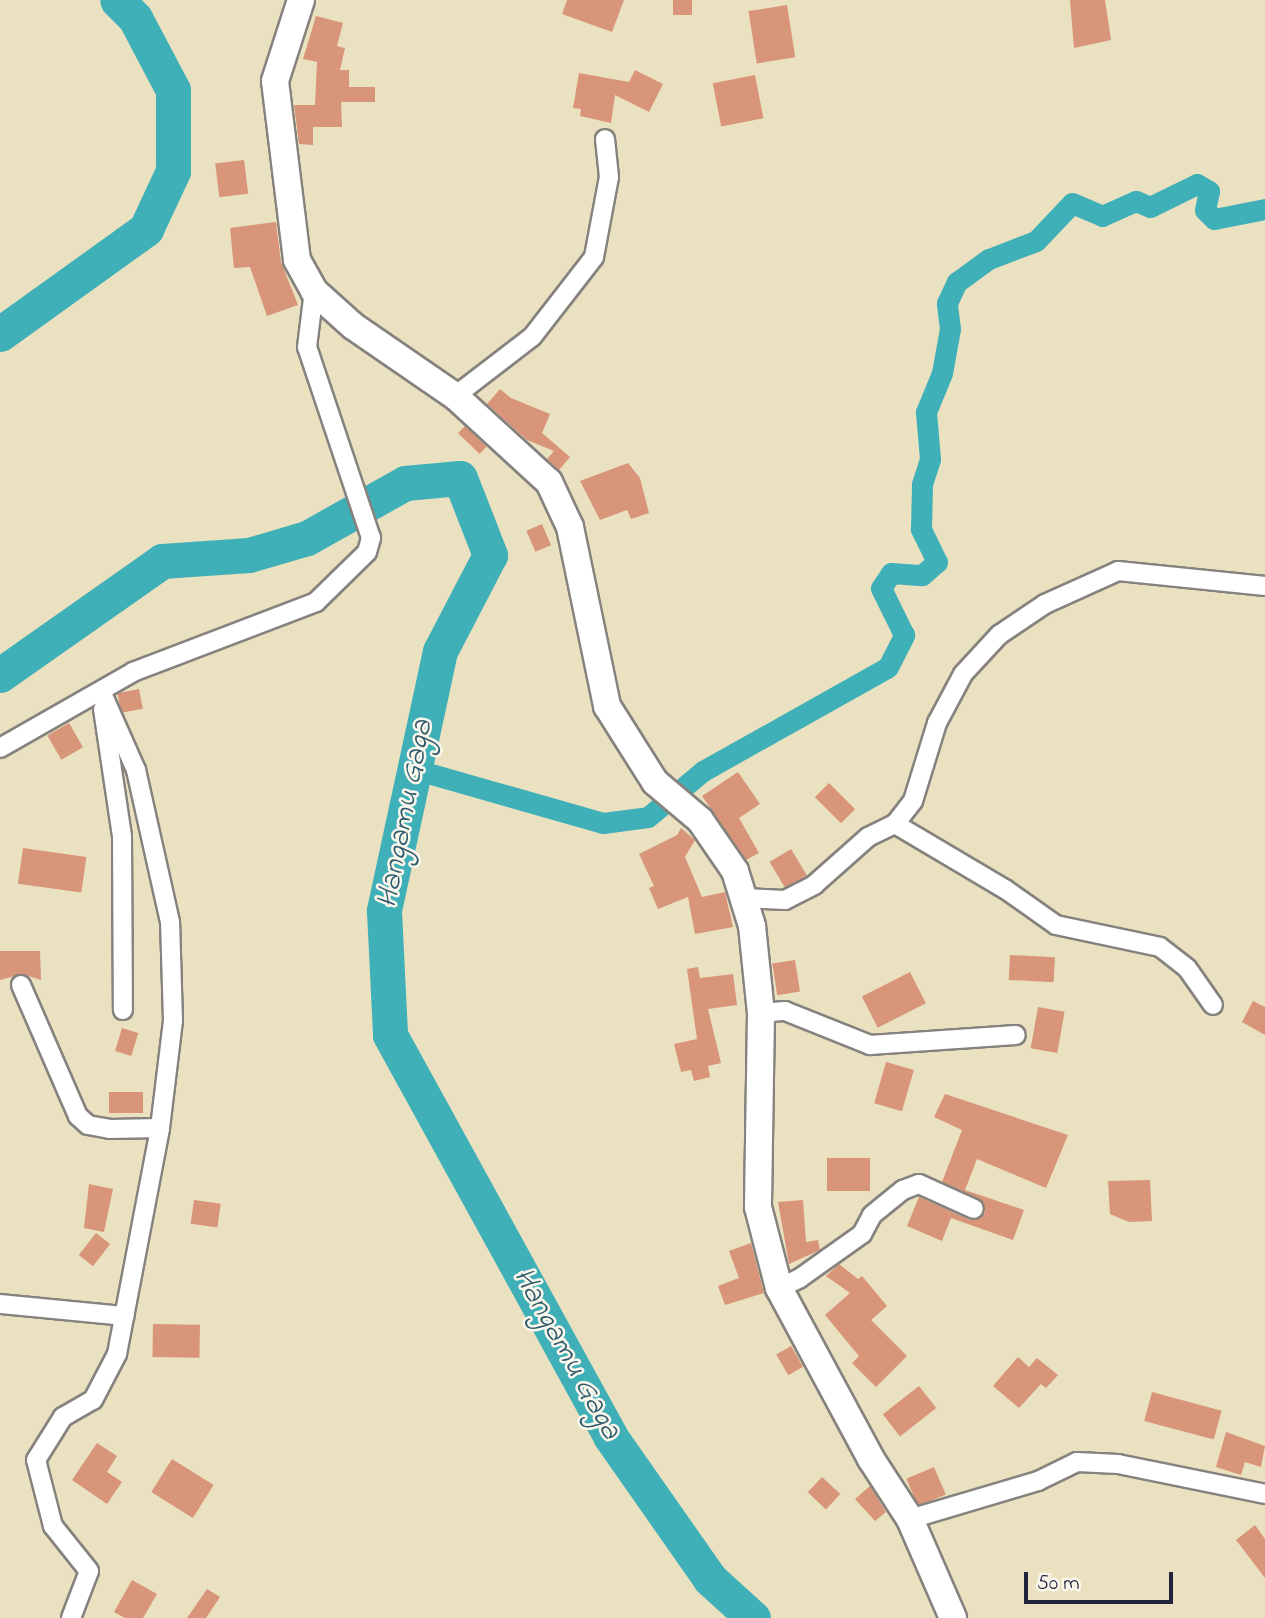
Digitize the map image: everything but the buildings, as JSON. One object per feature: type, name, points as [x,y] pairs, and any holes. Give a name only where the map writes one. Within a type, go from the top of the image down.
[{"type":"street","points":[[301,0],[275,82],[297,260],[314,291],[353,326],[455,396],[549,482],[570,527],[607,706],[655,782],[700,820],[734,871],[752,926],[761,1013],[758,1207],[779,1288],[871,1459],[910,1519],[953,1618]]},
{"type":"street","points":[[455,396],[531,337],[594,257],[609,177],[605,139]]},
{"type":"street","points":[[0,748],[133,672],[316,602],[367,552],[371,538],[307,347],[314,291]]},
{"type":"street","points":[[743,898],[785,900],[814,885],[869,837],[895,824],[913,801],[937,723],[963,674],[999,635],[1045,604],[1118,571],[1265,586]]},
{"type":"street","points":[[101,691],[122,835],[123,1010]]},
{"type":"street","points":[[71,1618],[89,1571],[53,1526],[36,1460],[63,1417],[93,1400],[117,1354],[160,1128],[173,1021],[170,922],[136,770],[101,691]]},
{"type":"street","points":[[895,824],[1005,889],[1056,925],[1160,947],[1187,968],[1213,1005]]},
{"type":"street","points":[[21,985],[78,1116],[88,1125],[110,1129],[160,1128]]},
{"type":"street","points":[[761,1013],[785,1011],[870,1045],[1016,1035]]},
{"type":"street","points":[[779,1288],[862,1234],[872,1215],[903,1190],[919,1184],[975,1209]]},
{"type":"street","points":[[0,1304],[124,1316]]},
{"type":"street","points":[[910,1519],[1038,1481],[1077,1462],[1118,1464],[1265,1494]]},
{"type":"waterway","name":"Hangamu Gaga","points":[[0,334],[146,229],[173,171],[173,90],[135,18],[117,0]]},
{"type":"waterway","points":[[417,770],[603,823],[648,817],[703,771],[888,667],[904,635],[881,588],[891,573],[922,575],[937,562],[921,529],[922,484],[930,459],[926,412],[942,373],[950,329],[947,303],[957,282],[989,259],[1036,241],[1072,203],[1102,216],[1136,201],[1150,207],[1197,184],[1209,191],[1205,210],[1214,219],[1265,209]]},
{"type":"waterway","name":"Hangamu Gaga","points":[[0,675],[162,561],[249,555],[307,538],[405,483],[460,478],[490,555],[440,651],[384,911],[390,1035],[610,1436],[710,1579],[753,1618]]}]
